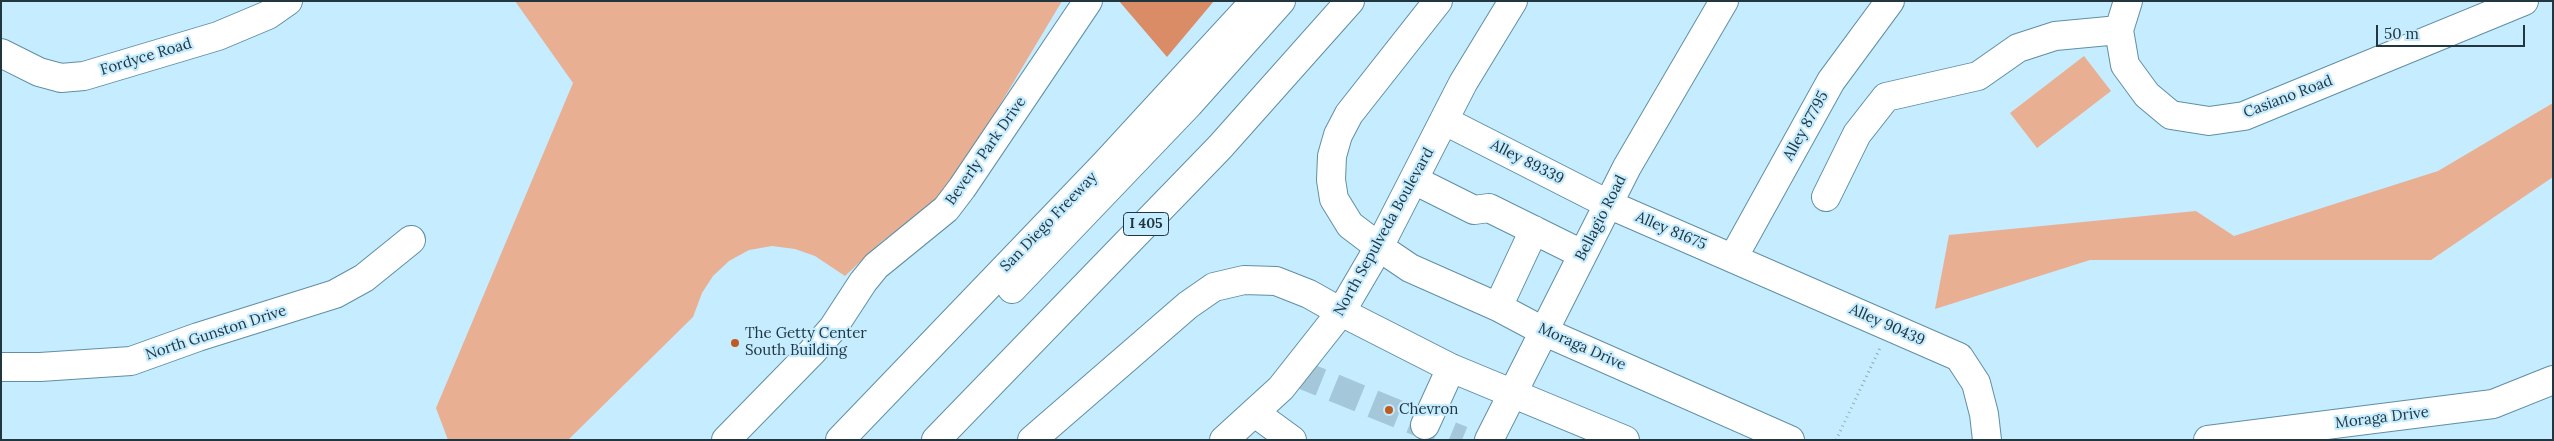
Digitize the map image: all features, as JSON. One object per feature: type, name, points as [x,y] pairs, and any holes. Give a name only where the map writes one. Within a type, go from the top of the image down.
[{"type":"main road","name":"Fordyce Road","points":[[1,53],[39,72],[61,78],[84,76],[218,36],[268,15],[288,1]]},
{"type":"main road","name":"Beverly Park Drive","points":[[726,440],[812,352],[832,328],[876,266],[946,208],[962,188],[1088,1]]},
{"type":"main road","name":"San Diego Freeway","points":[[840,440],[1106,164],[1255,1]]},
{"type":"main road","points":[[867,440],[1189,104],[1281,1]]},
{"type":"main road","name":"I 405","points":[[936,440],[1220,147],[1350,1]]},
{"type":"main road","name":"Moraga Drive","points":[[1438,1],[1349,114],[1338,135],[1332,156],[1331,180],[1334,199],[1350,225],[1410,268],[1498,307],[1545,332],[1790,440]]},
{"type":"main road","name":"North Sepulveda Boulevard","points":[[1224,440],[1255,413],[1295,372],[1340,312],[1379,247],[1463,83],[1513,1]]},
{"type":"main road","name":"Bellagio Road","points":[[1489,440],[1627,167],[1724,1]]},
{"type":"main road","name":"Alley 87795","points":[[1733,258],[1831,81],[1890,1]]},
{"type":"main road","name":"Casiano Road","points":[[2128,1],[2119,30],[2125,65],[2147,94],[2171,115],[2209,121],[2244,116],[2524,1]]},
{"type":"main road","points":[[1826,197],[1857,134],[1886,98],[1978,76],[2018,48],[2055,36],[2119,30]]},
{"type":"main road","name":"Alley 89339","points":[[1445,121],[1608,204]]},
{"type":"main road","points":[[1414,180],[1474,210],[1489,208],[1582,254]]},
{"type":"main road","name":"Alley 81675","points":[[1608,204],[1733,258]]},
{"type":"main road","points":[[1498,307],[1534,230]]},
{"type":"main road","name":"North Gunston Drive","points":[[1,366],[40,368],[131,361],[198,337],[335,294],[364,278],[412,240]]},
{"type":"main road","name":"Alley 90439","points":[[1733,258],[1958,357],[1976,383],[1984,414],[1987,440]]},
{"type":"main road","points":[[1032,440],[1188,305],[1214,287],[1244,280],[1276,282],[1309,294],[1340,312],[1451,368],[1625,440]]},
{"type":"main road","points":[[1425,424],[1451,368]]},
{"type":"main road","name":"Moraga Drive","points":[[2208,440],[2494,404],[2553,380]]},
{"type":"main road","points":[[1255,413],[1292,440]]},
{"type":"path","points":[[1836,440],[1889,326]]},
{"type":"shaded area","points":[[515,1],[1062,1],[964,165],[936,201],[881,242],[845,276],[815,256],[795,249],[772,246],[749,250],[729,261],[713,276],[702,293],[693,317],[568,440],[448,440],[436,408],[573,83]]},
{"type":"shaded area","points":[[1119,1],[1214,1],[1167,57]]},
{"type":"shaded area","points":[[2084,56],[2111,91],[2037,148],[2010,113]]},
{"type":"shaded area","points":[[2553,103],[2553,177],[2431,260],[2090,260],[1935,309],[1949,235],[2196,211],[2234,236],[2438,171]]},
{"type":"tunnel","points":[[1295,372],[1462,440]]},
{"type":"place","name":"The Getty Center South Building","points":[[735,343]]},
{"type":"place","name":"Chevron","points":[[1389,410]]}]
